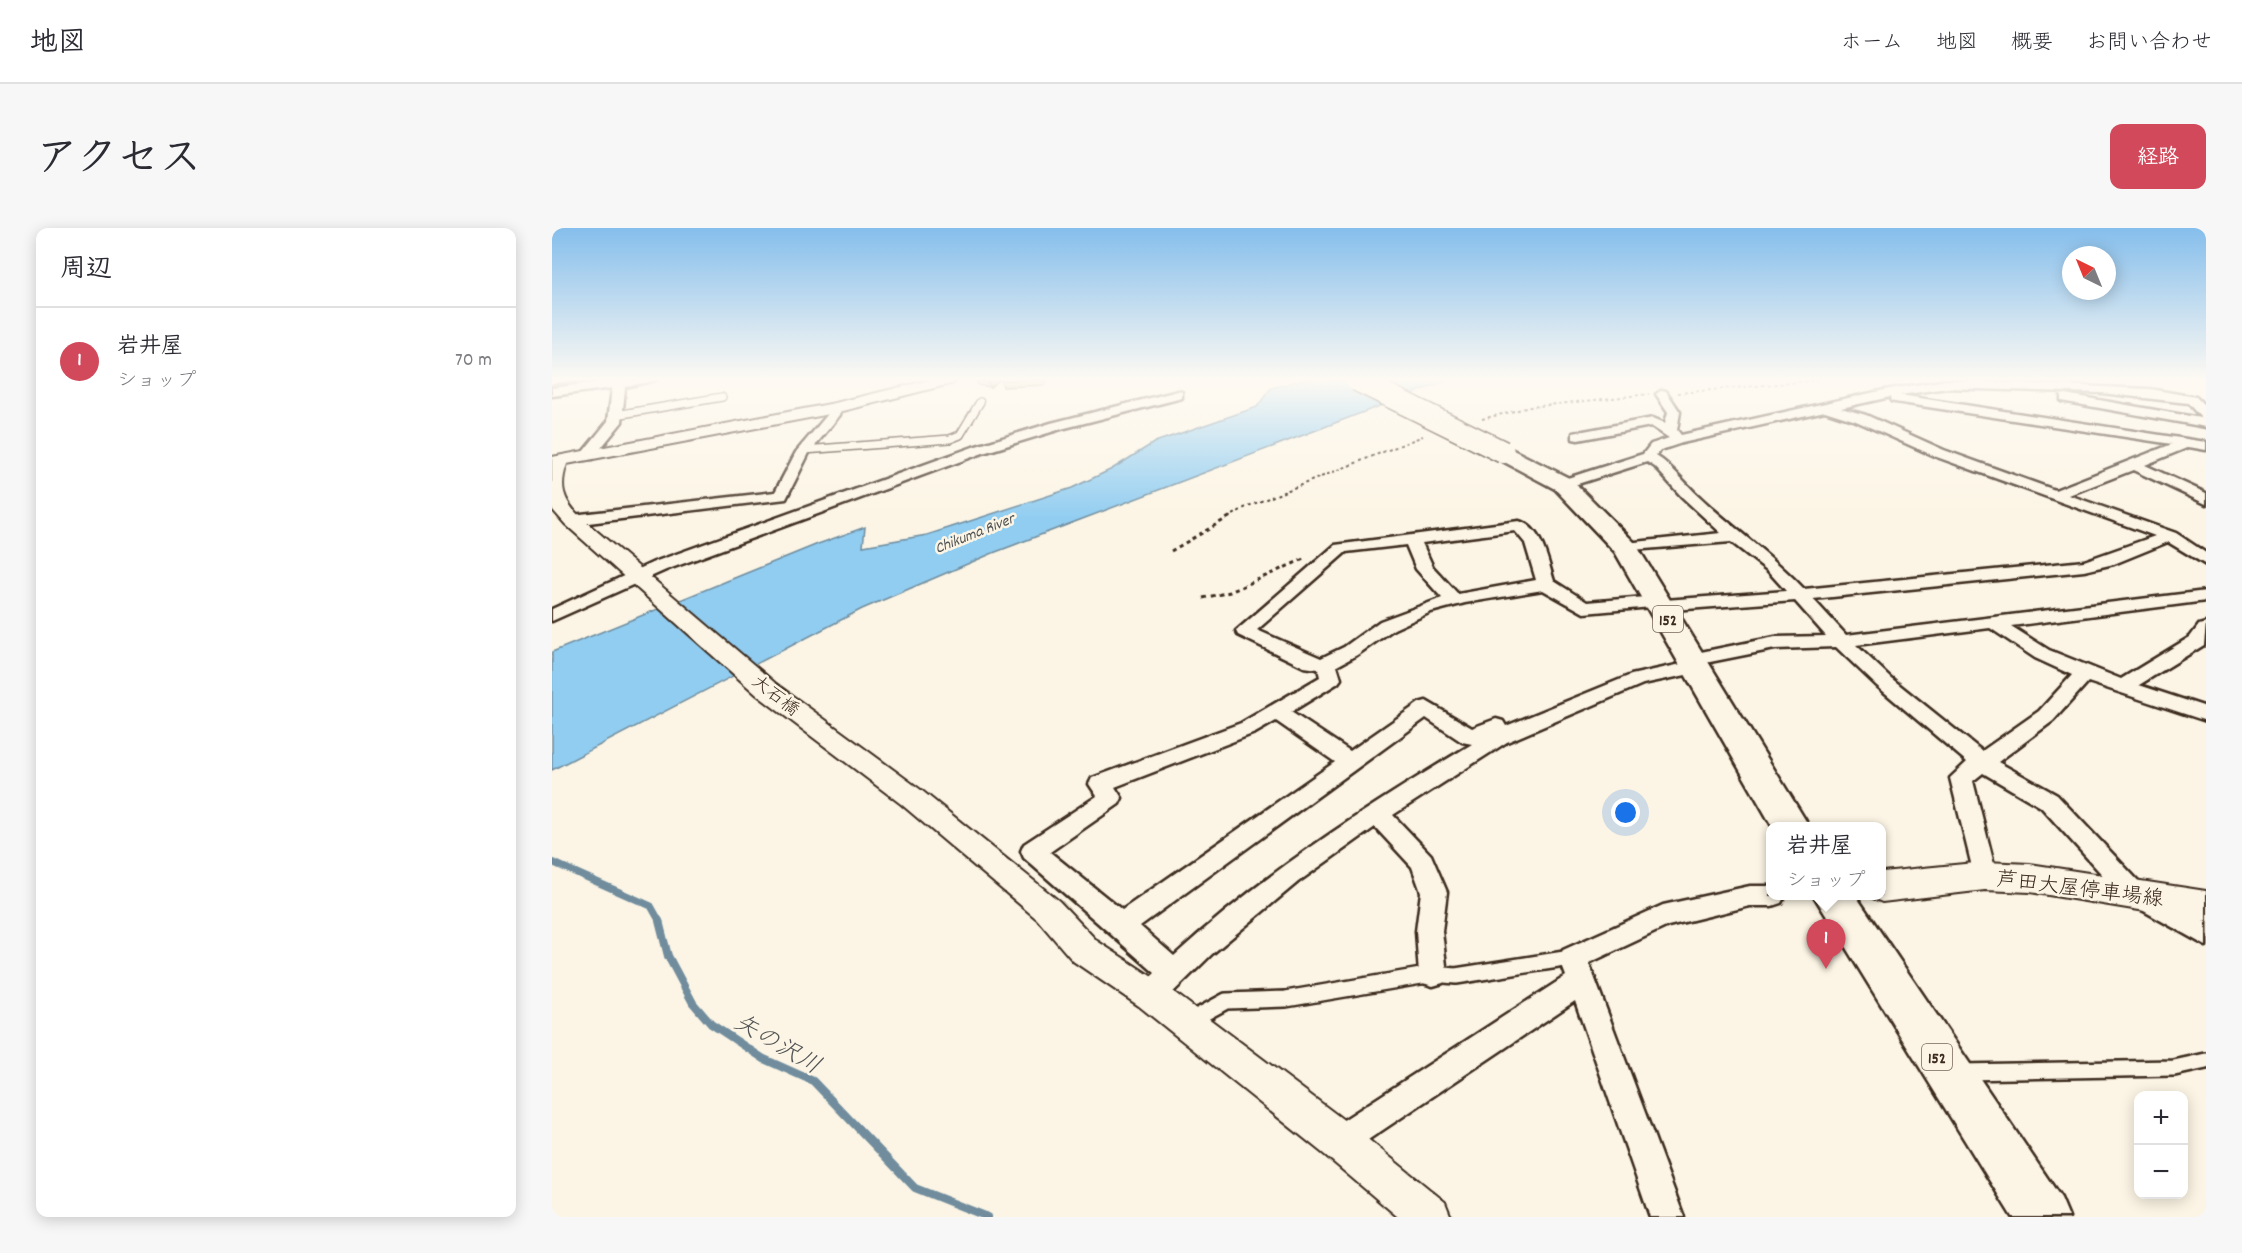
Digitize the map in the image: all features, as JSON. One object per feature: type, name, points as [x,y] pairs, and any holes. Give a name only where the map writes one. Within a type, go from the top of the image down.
[{"type":"highway","name":"152","points":[[1451,426],[1563,484],[1626,548],[1789,822]]},
{"type":"highway","name":"152","points":[[1837,900],[2042,1217]]},
{"type":"main road","name":"芦田大屋停車場線","points":[[1886,886],[1985,876],[2030,878],[2206,906]]},
{"type":"street","points":[[587,456],[612,426]]},
{"type":"street","points":[[556,462],[741,426]]},
{"type":"street","points":[[564,519],[781,496],[804,450],[824,426]]},
{"type":"street","points":[[552,616],[978,450],[1056,426]]},
{"type":"street","points":[[1578,436],[1631,426]]},
{"type":"street","points":[[1659,426],[1674,436]]},
{"type":"street","points":[[1674,426],[1674,436]]},
{"type":"street","points":[[1563,484],[1648,457],[1656,447],[1674,436],[1729,426]]},
{"type":"street","points":[[1879,426],[1939,453],[2170,536],[2206,559]]},
{"type":"street","points":[[2087,426],[2206,446]]},
{"type":"street","points":[[2055,495],[2188,442]]},
{"type":"street","points":[[1648,457],[1660,464],[1687,494],[1734,537],[1774,567],[1841,641],[1884,682],[1982,762],[2049,801],[2135,894],[2206,935]]},
{"type":"street","name":"大石橋","points":[[556,462],[553,491],[564,519],[642,581],[766,689],[911,796],[1048,910],[1085,951],[1163,984],[1185,1023],[1339,1142],[1430,1217]]},
{"type":"street","points":[[2132,464],[2206,499]]},
{"type":"street","points":[[1546,584],[1454,600],[1388,625],[1326,663],[1311,663],[1245,631],[1341,548],[1519,526],[1533,542],[1546,584],[1584,608],[1800,596],[2084,566],[2108,560],[2170,536]]},
{"type":"street","points":[[1626,548],[1734,537]]},
{"type":"street","points":[[1412,539],[1425,569],[1454,600]]},
{"type":"street","points":[[1326,663],[1331,679],[1248,728],[1100,784],[1111,798],[1033,851],[1121,925],[1163,984],[1289,875],[1377,814],[1499,736],[1638,679],[1774,644],[1841,641],[2206,596]]},
{"type":"street","points":[[1994,622],[2043,653],[2086,672],[2206,714]]},
{"type":"street","points":[[2124,686],[2197,641],[2206,629]]},
{"type":"street","points":[[1985,876],[1961,778],[2046,716],[2086,672]]},
{"type":"street","points":[[1121,925],[1426,708],[1470,737],[1524,714],[1541,719]]},
{"type":"street","points":[[1276,711],[1351,762]]},
{"type":"street","points":[[1377,814],[1422,862],[1434,892],[1429,932],[1434,974]]},
{"type":"street","points":[[1339,1142],[1529,1018],[1577,970],[1663,916],[1750,896],[1766,896]]},
{"type":"street","points":[[1577,970],[1667,1217]]},
{"type":"lane","points":[[804,450],[950,439],[960,435],[965,426]]},
{"type":"lane","points":[[1185,1023],[1226,1001],[1286,999],[1434,974],[1456,976],[1577,970]]},
{"type":"lane","points":[[1946,1072],[2174,1068],[2206,1061]]},
{"type":"path","points":[[1171,551],[1246,507],[1431,433]]},
{"type":"path","points":[[1203,598],[1224,596],[1293,561],[1341,548]]},
{"type":"water","name":"Chikuma River","points":[[1201,426],[1327,426],[993,553],[862,609],[552,770],[552,652],[865,527],[863,546],[927,535],[1072,488],[1112,469],[1155,442]]},
{"type":"waterway","name":"矢の沢川","points":[[552,862],[651,906],[660,922]]},
{"type":"waterway","name":"矢の沢川","points":[[659,921],[668,956],[693,1003],[711,1024],[764,1059],[813,1081],[915,1188],[988,1217]]},
{"type":"place","name":"岩井屋","points":[[1826,969]]}]
